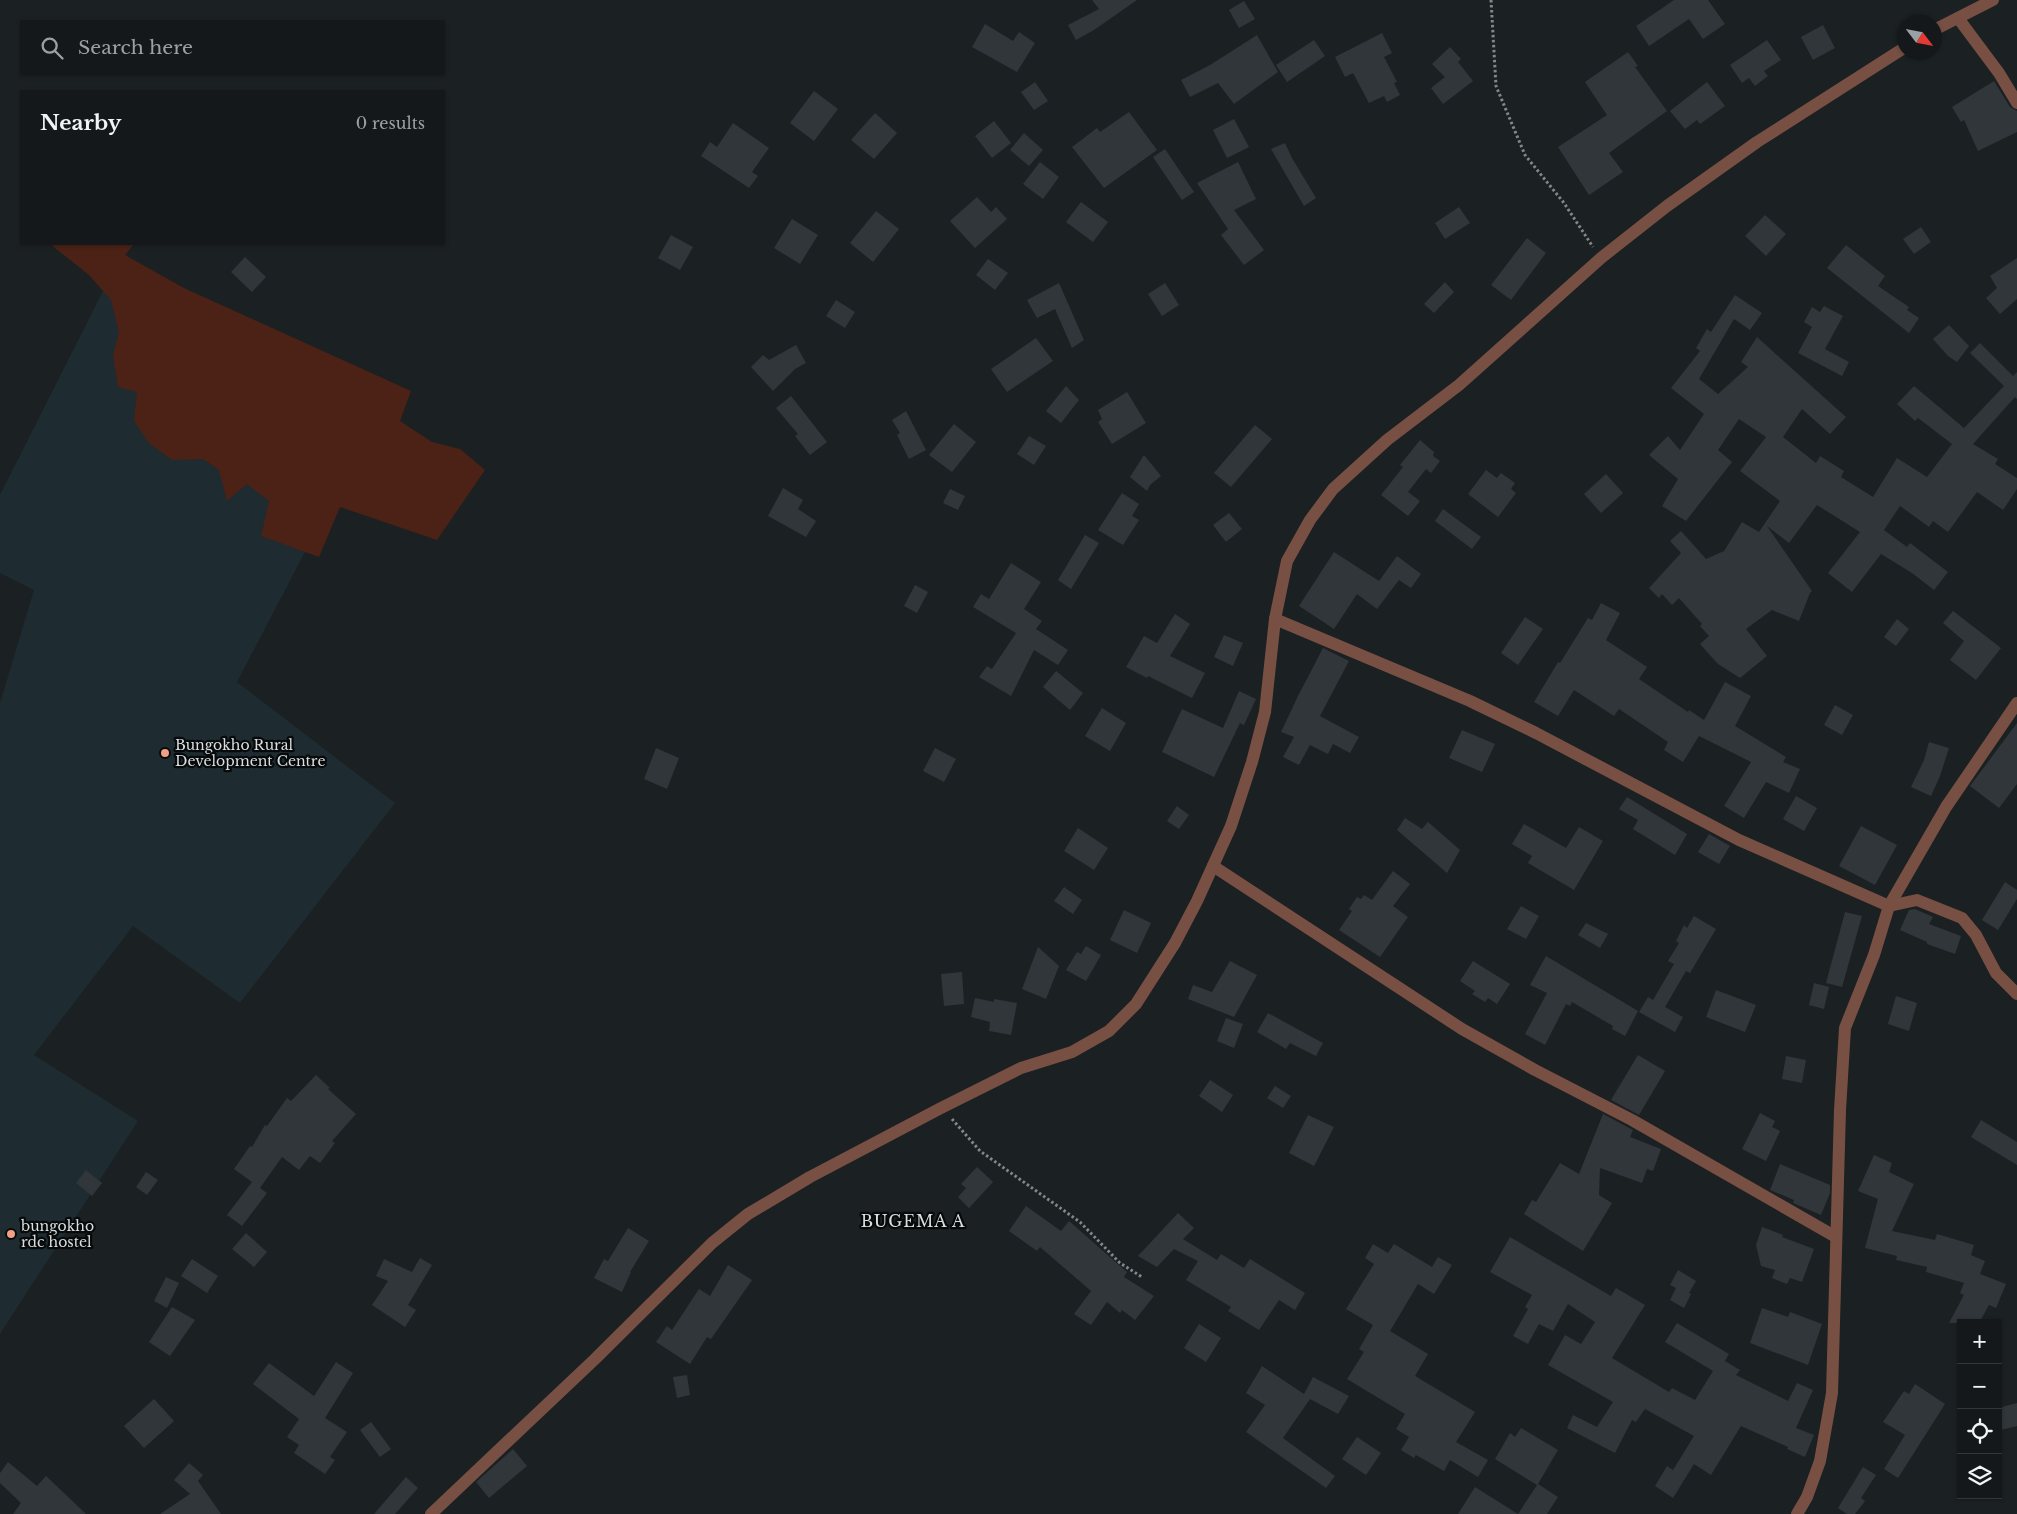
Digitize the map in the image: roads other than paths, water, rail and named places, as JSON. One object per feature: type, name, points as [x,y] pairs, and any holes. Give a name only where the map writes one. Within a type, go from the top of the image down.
[{"type":"street","points":[[1942,26],[1993,0]]},
{"type":"street","points":[[1958,18],[1999,73],[2017,103]]},
{"type":"street","points":[[431,1514],[608,1346],[712,1243],[748,1214],[810,1177],[941,1108],[1021,1068],[1072,1052],[1109,1031],[1136,1004],[1159,970],[1197,901],[1231,826],[1265,712],[1275,619],[1286,562],[1310,520],[1333,489],[1388,440],[1459,385],[1601,258],[1667,206],[1757,142],[1897,52]]},
{"type":"street","points":[[1275,619],[1470,701],[1739,840],[1889,906],[1917,900],[1962,918],[1976,935],[1996,973],[2017,994]]},
{"type":"street","points":[[1797,1514],[1807,1497],[1820,1461],[1832,1393],[1840,1110],[1845,1028],[1874,955],[1889,906],[1946,807],[2017,703]]},
{"type":"street","points":[[1212,866],[1462,1029],[1535,1070],[1632,1120],[1836,1237]]},
{"type":"place","name":"Bungokho Rural Development Centre","points":[[165,753]]},
{"type":"place","name":"bungokho rdc hostel","points":[[11,1234]]},
{"type":"district","name":"BUGEMA A","points":[[913,1221]]}]
